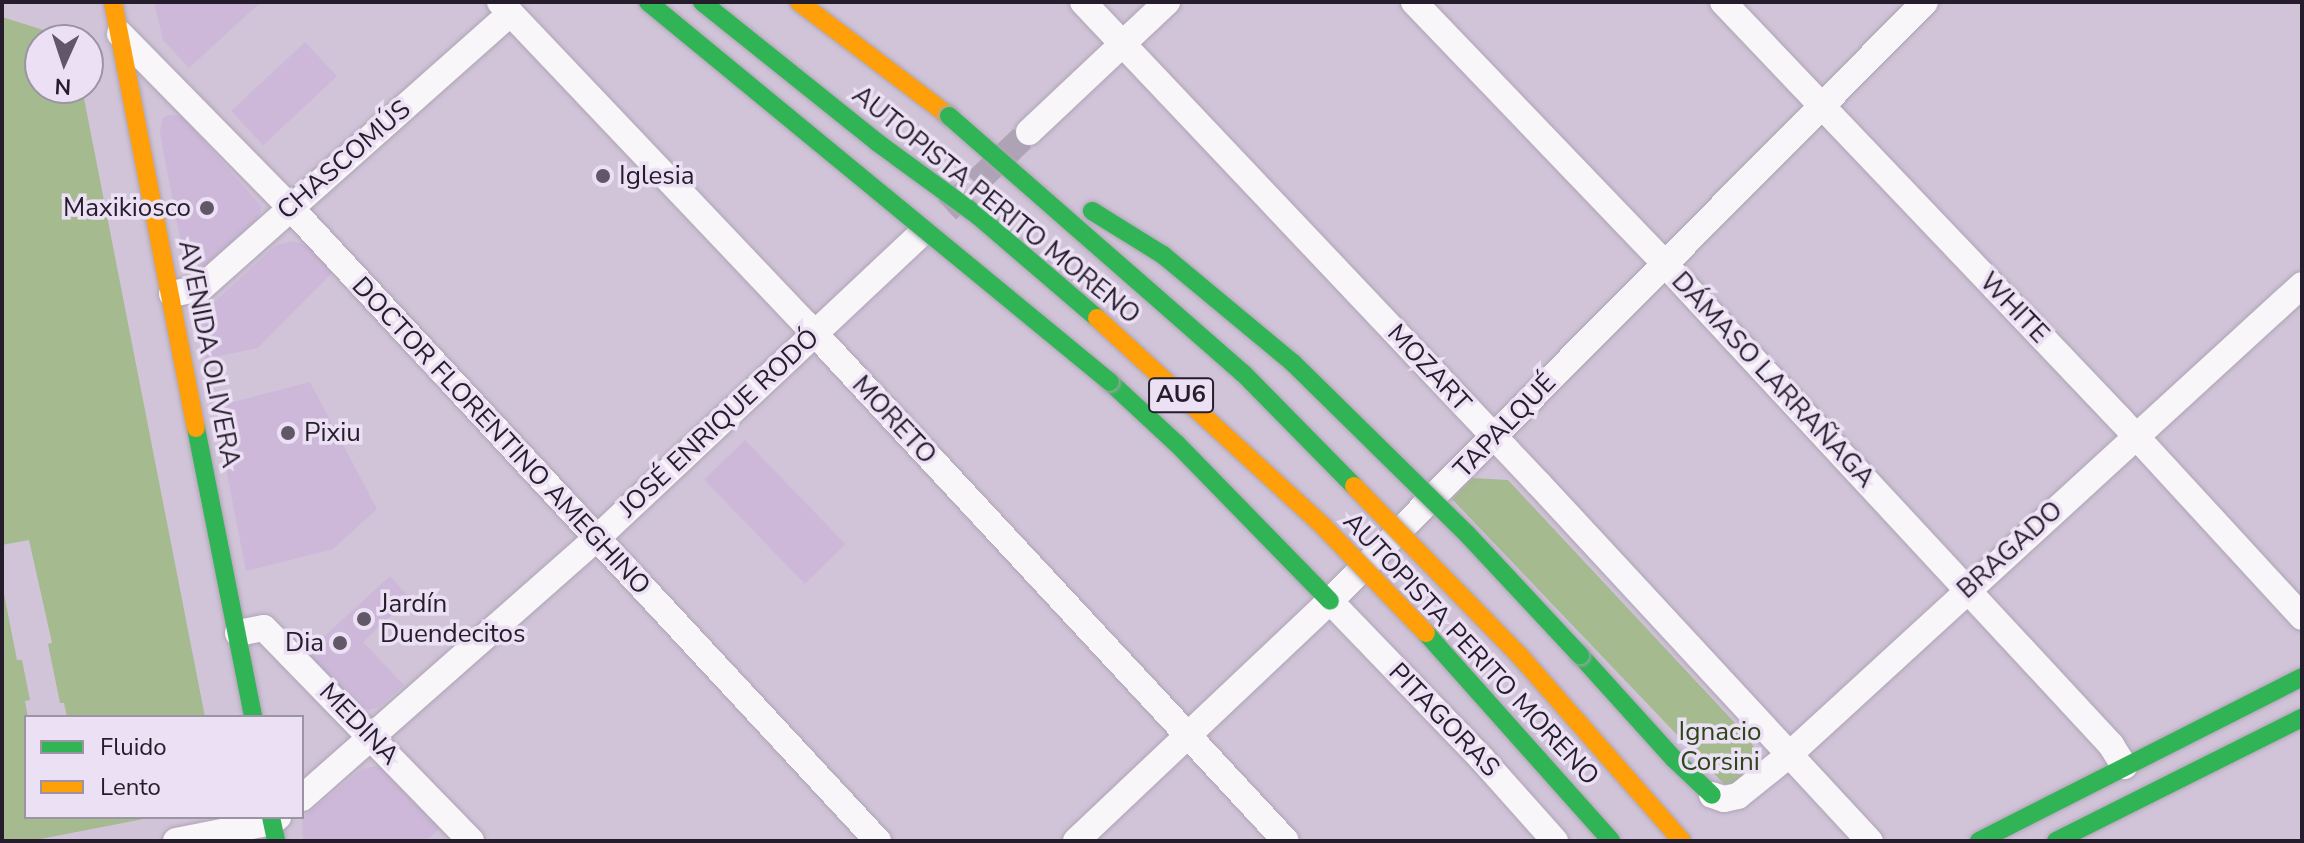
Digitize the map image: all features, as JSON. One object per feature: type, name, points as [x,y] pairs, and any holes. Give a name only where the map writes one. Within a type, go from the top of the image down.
[{"type":"main road","name":"AVENIDA OLIVERA","points":[[113,2],[253,715]]},
{"type":"main road","points":[[648,2],[1110,382],[1177,444],[1330,601]]},
{"type":"main road","name":"AUTOPISTA PERITO MORENO","points":[[702,2],[878,143],[978,216],[1128,346],[1324,527],[1451,659],[1611,841]]},
{"type":"main road","name":"AUTOPISTA PERITO MORENO","points":[[799,2],[949,116],[1243,373],[1520,656],[1682,841]]},
{"type":"main road","points":[[949,116],[1163,255],[1243,317],[1467,534],[1674,759],[1712,795]]},
{"type":"main road","points":[[1979,841],[2302,677]]},
{"type":"main road","points":[[2056,841],[2302,718]]},
{"type":"street","name":"MOZART","points":[[1083,2],[1870,841]]},
{"type":"street","points":[[1029,132],[1167,2]]},
{"type":"street","name":"DÁMASO LARRAÑAGA","points":[[1414,2],[1663,262],[2111,745],[2124,766]]},
{"type":"street","name":"WHITE","points":[[1723,2],[2137,437],[2302,617]]},
{"type":"street","name":"TAPALQUÉ","points":[[1076,841],[1330,601],[1495,438],[1663,262],[1925,2]]},
{"type":"street","name":"CHASCOMÚS","points":[[172,294],[201,288],[505,8]]},
{"type":"street","name":"MORETO","points":[[505,8],[814,334],[1286,841]]},
{"type":"street","name":"DOCTOR FLORENTINO AMEGHINO","points":[[120,34],[290,207],[595,540],[878,841]]},
{"type":"street","name":"JOSÉ ENRIQUE RODÓ","points":[[304,796],[595,540],[918,237]]},
{"type":"street","name":"BRAGADO","points":[[1712,795],[1724,799],[1738,796],[1790,754],[2302,285]]},
{"type":"street","name":"PITAGORAS","points":[[1330,601],[1482,759],[1555,841]]},
{"type":"street","name":"MEDINA","points":[[238,633],[264,628],[471,841]]},
{"type":"street","points":[[176,841],[274,824]]},
{"type":"shaded area","points":[[154,2],[261,2],[189,68],[163,40]]},
{"type":"shaded area","points":[[305,42],[337,76],[263,145],[231,111]]},
{"type":"shaded area","points":[[168,115],[182,116],[262,207],[256,222],[192,276],[186,270],[160,133],[162,119]]},
{"type":"shaded area","points":[[291,241],[307,245],[333,272],[258,348],[205,359],[201,320],[207,309],[275,246]]},
{"type":"shaded area","points":[[310,382],[377,509],[333,549],[246,571],[214,407]]},
{"type":"shaded area","points":[[745,440],[846,544],[805,584],[704,480]]},
{"type":"shaded area","points":[[390,576],[410,598],[363,642],[404,685],[379,707],[369,710],[357,705],[307,652]]},
{"type":"shaded area","points":[[376,766],[390,771],[442,826],[426,841],[303,841],[304,816],[362,769]]},
{"type":"green space","points":[[2,17],[24,24],[24,104],[85,104],[205,715],[67,715],[64,703],[60,703],[48,644],[52,643],[29,540],[2,545]]},
{"type":"green space","name":"Ignacio Corsini","points":[[1472,478],[1508,480],[1748,737],[1756,751],[1753,763],[1732,785],[1724,784],[1452,499]]},
{"type":"green space","points":[[2,584],[17,660],[22,660],[30,700],[25,701],[28,715],[24,715],[24,819],[144,819],[30,841],[2,841]]},
{"type":"tunnel","points":[[947,210],[1029,132]]},
{"type":"traffic: fast","points":[[648,2],[1110,382]]},
{"type":"traffic: fast","points":[[702,2],[878,143],[978,216],[1097,318]]},
{"type":"traffic: fast","points":[[949,116],[1243,373],[1354,486]]},
{"type":"traffic: fast","points":[[1092,211],[1163,255],[1292,362],[1467,534],[1580,655]]},
{"type":"traffic: fast","points":[[1110,382],[1177,444],[1330,601]]},
{"type":"traffic: fast","points":[[196,428],[253,715]]},
{"type":"traffic: fast","points":[[1426,633],[1611,841]]},
{"type":"traffic: fast","points":[[1580,655],[1674,759],[1712,795]]},
{"type":"traffic: fast","points":[[1979,841],[2302,677]]},
{"type":"traffic: fast","points":[[2056,841],[2302,718]]},
{"type":"traffic: fast","points":[[271,819],[276,841]]},
{"type":"traffic: slow","points":[[113,2],[196,428]]},
{"type":"traffic: slow","points":[[799,2],[949,116]]},
{"type":"traffic: slow","points":[[1097,318],[1324,527],[1426,633]]},
{"type":"traffic: slow","points":[[1354,486],[1520,656],[1682,841]]},
{"type":"place","name":"Iglesia","points":[[603,176]]},
{"type":"place","name":"Maxikiosco","points":[[207,208]]},
{"type":"place","name":"Pixiu","points":[[288,433]]},
{"type":"place","name":"Jardín Duendecitos","points":[[364,619]]},
{"type":"place","name":"Dia","points":[[340,643]]}]
